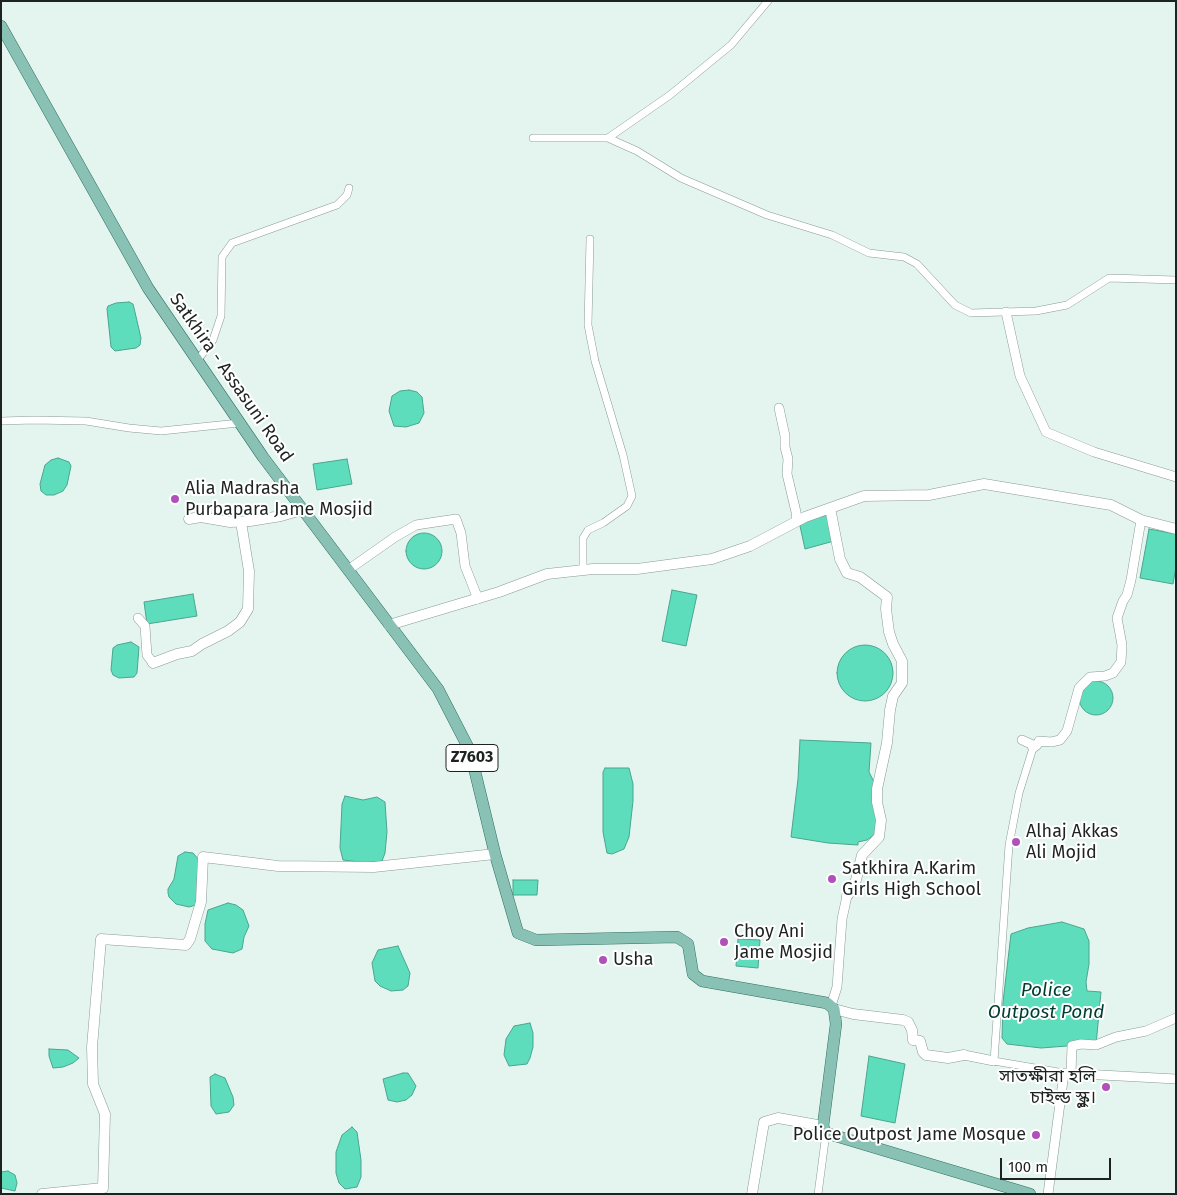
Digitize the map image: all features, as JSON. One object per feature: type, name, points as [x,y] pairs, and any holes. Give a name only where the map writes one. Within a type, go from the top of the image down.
[{"type":"main road","name":"Satkhira - Assasuni Road","points":[[1,26],[148,288],[239,423],[302,510],[438,689],[470,751],[495,854],[518,934],[536,940],[677,937],[688,944],[693,974],[702,981],[827,1003],[833,1008]]},
{"type":"main road","points":[[389,625],[478,599],[547,574],[583,570],[637,569],[712,558],[750,546],[796,521],[864,496],[929,495],[984,484],[1111,505],[1141,520],[1176,529]]},
{"type":"main road","points":[[830,508],[840,559],[847,573],[860,577],[887,597],[886,609],[890,632],[893,644],[902,661],[902,683],[893,696],[887,743],[877,789],[881,820],[879,837],[862,856],[856,880],[847,896]]},
{"type":"main road","points":[[189,519],[201,517],[242,522],[281,516],[302,510]]},
{"type":"main road","points":[[153,663],[177,654],[192,651],[228,631],[240,622],[244,616],[248,609],[249,572],[242,522]]},
{"type":"main road","points":[[42,1194],[103,1188],[106,1114],[93,1084],[92,1046],[101,939],[186,945],[190,939],[201,902],[203,856],[278,866],[374,867],[495,854]]},
{"type":"main road","points":[[825,1130],[836,1024],[833,1008],[853,1014],[908,1022],[912,1030],[913,1040],[920,1041],[923,1052],[926,1055],[948,1058],[964,1055]]},
{"type":"main road","points":[[752,1194],[764,1122],[778,1118],[825,1130],[1030,1194]]},
{"type":"street","points":[[608,138],[670,95],[731,45],[768,1]]},
{"type":"street","points":[[533,138],[608,138],[637,151],[682,178],[767,215],[832,235],[869,253],[904,257],[917,264],[955,305],[971,313],[1036,311],[1067,305],[1109,278],[1176,280]]},
{"type":"street","points":[[197,361],[213,340],[221,316],[222,257],[232,243],[337,205],[347,195],[349,188]]},
{"type":"street","points":[[583,570],[583,538],[588,530],[627,506],[632,496],[623,455],[595,361],[588,324],[590,239]]},
{"type":"street","points":[[1006,312],[1020,376],[1046,432],[1094,452],[1176,477]]},
{"type":"street","points":[[780,408],[788,460],[787,474],[796,512],[796,521]]},
{"type":"street","points":[[1,421],[86,421],[161,431],[239,423]]},
{"type":"street","points":[[348,570],[395,537],[416,525],[456,519],[461,533],[466,566],[478,599]]},
{"type":"street","points":[[994,1061],[1009,845],[1018,793],[1033,748],[1039,741],[1056,741],[1064,737],[1069,726],[1079,688],[1090,677],[1105,676],[1113,673],[1121,662],[1122,645],[1117,618],[1131,580],[1141,520]]},
{"type":"street","points":[[138,618],[145,626],[147,655],[153,663]]},
{"type":"street","points":[[1022,740],[1033,748]]},
{"type":"street","points":[[833,1008],[837,988],[842,919],[847,896]]},
{"type":"street","points":[[1048,1194],[1072,1046],[1081,1044],[1096,1045],[1116,1037],[1146,1031],[1176,1018]]},
{"type":"street","points":[[964,1055],[1068,1073],[1176,1079]]},
{"type":"street","points":[[818,1194],[825,1130]]},
{"type":"water","points":[[129,302],[133,304],[141,338],[140,345],[136,348],[115,351],[111,347],[107,309],[108,306],[116,303]]},
{"type":"water","points":[[409,390],[417,392],[422,397],[424,413],[419,423],[406,427],[394,426],[389,411],[392,396],[400,391]]},
{"type":"water","points":[[58,458],[69,462],[71,466],[67,485],[63,491],[54,495],[46,495],[41,491],[40,484],[45,465],[51,460]]},
{"type":"water","points":[[347,459],[352,484],[317,490],[313,464]]},
{"type":"water","points":[[828,515],[834,541],[805,549],[800,526],[806,520]]},
{"type":"water","points":[[1149,529],[1176,534],[1176,567],[1173,584],[1140,578]]},
{"type":"water","points":[[424,533],[436,539],[442,551],[436,563],[424,569],[412,563],[406,551],[412,539]]},
{"type":"water","points":[[672,590],[697,595],[686,646],[662,641]]},
{"type":"water","points":[[193,594],[197,616],[147,624],[144,602]]},
{"type":"water","points":[[131,642],[139,647],[137,673],[134,677],[119,678],[113,675],[111,670],[113,648],[117,645]]},
{"type":"water","points":[[865,645],[876,647],[885,653],[891,662],[893,673],[891,684],[885,693],[876,699],[865,701],[854,699],[845,693],[839,684],[837,673],[839,662],[845,653],[854,647]]},
{"type":"water","points":[[1096,681],[1108,686],[1113,698],[1108,710],[1096,715],[1084,710],[1079,698],[1084,686]]},
{"type":"water","points":[[800,740],[871,743],[869,772],[874,782],[877,830],[874,835],[867,840],[858,842],[858,845],[828,843],[791,837],[798,779]]},
{"type":"water","points":[[605,768],[629,768],[633,784],[629,837],[624,849],[612,854],[607,853],[603,832],[603,772]]},
{"type":"water","points":[[345,796],[363,800],[377,797],[385,802],[387,832],[385,853],[382,861],[367,863],[343,860],[340,848],[342,804]]},
{"type":"water","points":[[185,852],[193,853],[199,860],[196,905],[189,907],[176,904],[169,897],[168,893],[168,889],[174,879],[178,856]]},
{"type":"water","points":[[513,880],[538,880],[537,895],[513,895]]},
{"type":"water","points":[[228,903],[236,905],[243,910],[249,926],[244,937],[242,949],[233,953],[212,949],[205,941],[205,924],[208,910]]},
{"type":"water","name":"Police Outpost Pond","points":[[1062,922],[1084,929],[1089,941],[1087,991],[1101,992],[1096,1045],[1077,1043],[1067,1046],[1041,1048],[1007,1044],[1002,1038],[1003,1002],[1011,934],[1028,928]]},
{"type":"water","points":[[738,939],[760,940],[758,968],[736,966]]},
{"type":"water","points":[[398,946],[410,973],[408,986],[403,990],[391,991],[380,986],[375,981],[372,963],[378,950]]},
{"type":"water","points":[[530,1023],[533,1033],[533,1047],[530,1058],[527,1064],[509,1066],[504,1055],[506,1039],[514,1026]]},
{"type":"water","points":[[49,1049],[68,1050],[79,1058],[63,1067],[53,1068]]},
{"type":"water","points":[[869,1056],[905,1064],[895,1123],[861,1116]]},
{"type":"water","points":[[408,1073],[416,1086],[412,1095],[406,1100],[397,1102],[388,1100],[383,1079]]},
{"type":"water","points":[[215,1074],[225,1078],[233,1097],[234,1105],[229,1112],[216,1114],[211,1106],[210,1077]]},
{"type":"water","points":[[352,1127],[357,1132],[361,1160],[361,1177],[357,1187],[345,1189],[339,1183],[336,1173],[336,1152],[342,1135]]},
{"type":"water","points":[[8,1171],[15,1175],[17,1183],[15,1191],[1,1188],[1,1172]]},
{"type":"place","name":"Alia Madrasha Purbapara Jame Mosjid","points":[[175,499]]},
{"type":"place","name":"Alhaj Akkas Ali Mojid","points":[[1016,842]]},
{"type":"place","name":"Satkhira A.Karim Girls High School","points":[[832,879]]},
{"type":"place","name":"Choy Ani Jame Mosjid","points":[[724,942]]},
{"type":"place","name":"Usha","points":[[603,960]]},
{"type":"place","name":"সাতক্ষীরা হলি চাইল্ড স্কুল।","points":[[1106,1087]]},
{"type":"place","name":"Police Outpost Jame Mosque","points":[[1036,1135]]}]
